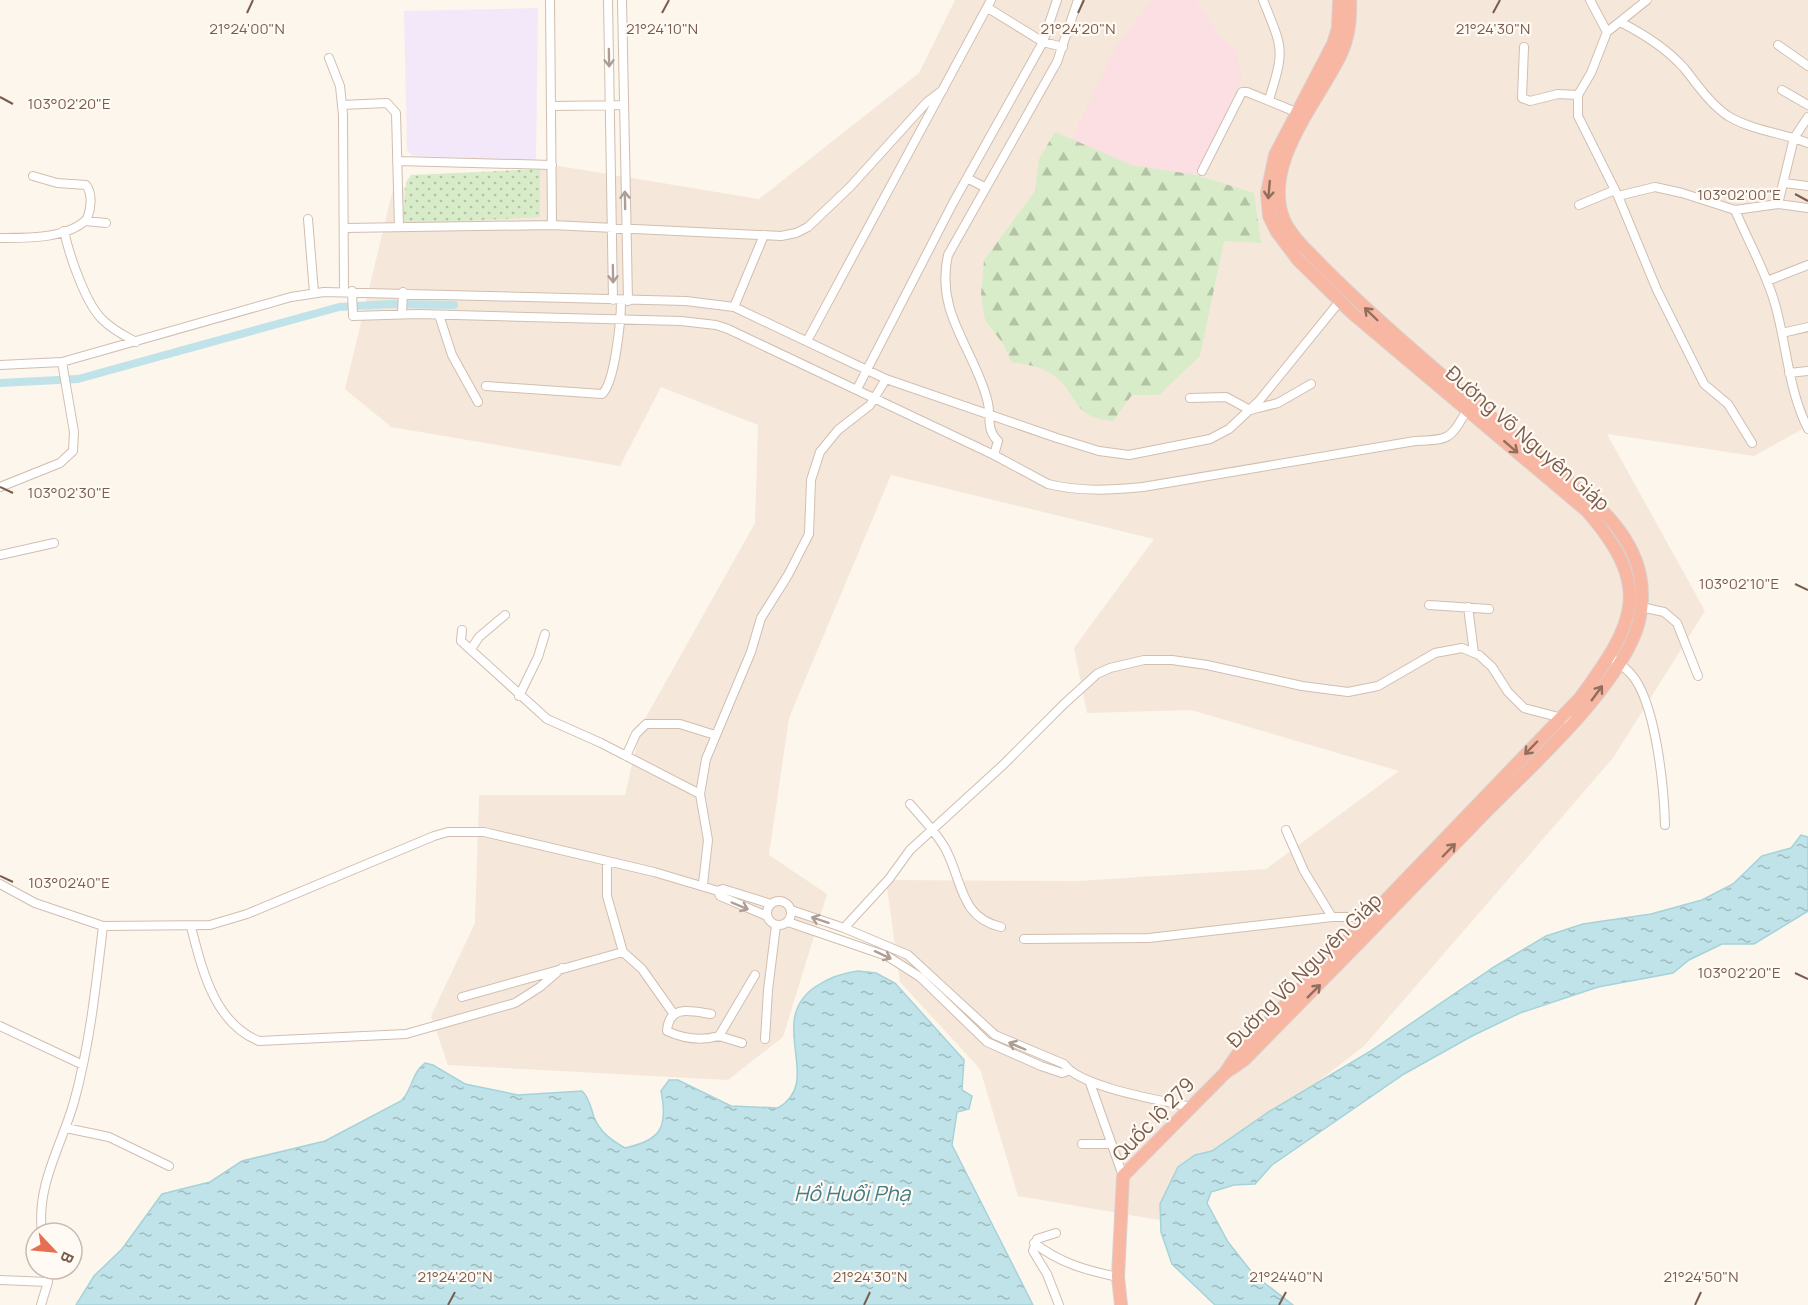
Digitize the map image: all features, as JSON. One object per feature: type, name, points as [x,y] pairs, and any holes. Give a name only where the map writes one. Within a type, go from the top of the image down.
[{"type":"highway","name":"Đường Võ Nguyên Giáp","points":[[1225,1073],[1237,1055],[1569,719],[1614,660],[1634,638],[1641,607],[1641,578],[1636,561],[1616,526],[1598,505],[1340,301],[1298,260],[1277,232],[1269,216],[1267,193],[1271,169],[1283,136],[1333,44],[1338,28],[1340,0]]},
{"type":"highway","name":"Đường Võ Nguyên Giáp","points":[[1350,0],[1347,36],[1341,54],[1294,137],[1282,171],[1280,194],[1284,220],[1298,241],[1395,336],[1587,511],[1604,530],[1625,564],[1631,606],[1627,626],[1614,660]]},
{"type":"highway","name":"Đường Võ Nguyên Giáp","points":[[1365,926],[1569,719]]},
{"type":"highway","name":"Quốc lộ 279","points":[[1121,1305],[1118,1277],[1123,1176],[1225,1073]]},
{"type":"street","points":[[549,0],[552,225]]},
{"type":"street","points":[[608,0],[612,228],[621,301]]},
{"type":"street","points":[[486,386],[602,394],[608,384],[621,319],[625,229],[622,0]]},
{"type":"street","points":[[857,389],[1047,43],[1057,0]]},
{"type":"street","points":[[994,455],[998,441],[989,431],[990,415],[983,386],[950,314],[943,285],[948,255],[1062,47],[1078,0]]},
{"type":"street","points":[[1263,0],[1280,37],[1281,53],[1269,100]]},
{"type":"street","points":[[1590,0],[1607,32]]},
{"type":"street","points":[[1647,0],[1607,32],[1591,73],[1578,95],[1578,116],[1616,193],[1653,281],[1698,374],[1704,384],[1728,404],[1752,443]]},
{"type":"street","points":[[807,341],[989,4],[1047,43],[1062,47]]},
{"type":"street","points":[[1620,22],[1657,44],[1682,66],[1702,92],[1726,115],[1750,126],[1808,143]]},
{"type":"street","points":[[1778,45],[1808,66]]},
{"type":"street","points":[[1524,47],[1522,98],[1530,101],[1558,93],[1578,95]]},
{"type":"street","points":[[329,58],[340,86],[342,105],[348,291],[353,310],[402,309],[439,315],[621,319],[716,325],[857,389],[994,455],[1048,484],[1107,491],[1415,441],[1443,440],[1451,436],[1470,406]]},
{"type":"street","points":[[345,228],[552,225],[764,235],[796,233],[808,227],[850,187],[927,102],[943,90]]},
{"type":"street","points":[[1782,90],[1808,105]]},
{"type":"street","points":[[1202,171],[1242,93],[1247,92],[1296,112]]},
{"type":"street","points":[[342,105],[387,103],[396,113],[399,227]]},
{"type":"street","points":[[552,106],[624,105]]},
{"type":"street","points":[[1779,204],[1794,138],[1808,117]]},
{"type":"street","points":[[397,161],[552,165]]},
{"type":"street","points":[[33,177],[57,183],[87,185],[90,190],[90,203],[85,221]]},
{"type":"street","points":[[971,180],[985,188]]},
{"type":"street","points":[[1784,183],[1808,186]]},
{"type":"street","points":[[1580,205],[1616,193],[1655,187],[1735,210],[1779,204],[1808,208]]},
{"type":"street","points":[[1735,210],[1767,281],[1782,333],[1789,373],[1801,414],[1808,429]]},
{"type":"street","points":[[308,219],[314,293]]},
{"type":"street","points":[[0,238],[39,237],[64,231],[85,221],[106,223]]},
{"type":"street","points":[[64,231],[70,254],[94,310],[105,322],[136,342]]},
{"type":"street","points":[[734,308],[764,235]]},
{"type":"street","points":[[1767,281],[1808,265]]},
{"type":"street","points":[[0,365],[62,362],[262,305],[314,293],[403,292],[621,301],[686,301],[734,308],[886,379],[1099,451],[1129,455],[1210,439],[1230,429],[1250,410],[1340,301]]},
{"type":"street","points":[[402,309],[403,292]]},
{"type":"street","points":[[439,315],[452,355],[478,402]]},
{"type":"street","points":[[1782,333],[1808,327]]},
{"type":"street","points":[[0,487],[40,472],[71,455],[74,447],[74,432],[62,362]]},
{"type":"street","points":[[1789,373],[1808,371]]},
{"type":"street","points":[[704,885],[708,840],[700,794],[706,759],[751,652],[761,618],[789,575],[808,534],[811,480],[816,461],[838,430],[865,410],[886,379]]},
{"type":"street","points":[[1190,398],[1226,397],[1250,410],[1278,402],[1311,384]]},
{"type":"street","points":[[0,555],[54,543]]},
{"type":"street","points":[[1429,606],[1489,609]]},
{"type":"street","points":[[1468,607],[1474,653]]},
{"type":"street","points":[[1641,607],[1664,612],[1677,623],[1698,676]]},
{"type":"street","points":[[471,649],[479,637],[505,615]]},
{"type":"street","points":[[462,630],[461,641],[547,719],[627,756],[700,794]]},
{"type":"street","points":[[519,696],[538,657],[545,634]]},
{"type":"street","points":[[844,928],[889,879],[910,850],[933,831],[1064,704],[1097,674],[1110,668],[1144,660],[1172,660],[1207,664],[1302,686],[1348,692],[1378,686],[1443,650],[1462,648],[1474,653],[1492,667],[1508,692],[1524,708],[1569,719]]},
{"type":"street","points":[[1614,660],[1632,675],[1647,706],[1664,787],[1665,825]]},
{"type":"street","points":[[627,756],[636,734],[646,724],[680,724],[715,735]]},
{"type":"street","points":[[910,804],[933,831],[946,851],[972,911],[981,921],[1001,927]]},
{"type":"street","points":[[1286,830],[1304,871],[1332,917]]},
{"type":"street","points":[[0,884],[35,903],[103,926],[191,927],[210,925],[248,914],[448,832],[484,832],[704,885],[718,891],[720,896],[767,916],[776,925]]},
{"type":"street","points":[[607,861],[607,896],[623,952],[642,969],[674,1013]]},
{"type":"street","points":[[718,891],[723,889],[771,904],[783,902],[791,910],[844,928],[908,955],[995,1035],[1064,1064],[1068,1071],[1090,1083],[1192,1107]]},
{"type":"street","points":[[767,916],[771,904]]},
{"type":"street","points":[[788,922],[791,910]]},
{"type":"street","points":[[1024,939],[1149,938],[1332,917],[1365,926]]},
{"type":"street","points":[[776,925],[788,922],[887,956],[920,977],[987,1041],[1008,1054],[1062,1073],[1068,1071]]},
{"type":"street","points":[[765,1040],[776,925]]},
{"type":"street","points":[[42,1221],[43,1186],[66,1128],[83,1065],[103,926]]},
{"type":"street","points":[[191,927],[206,982],[213,995],[233,1024],[246,1036],[259,1041],[406,1034],[515,1003],[540,987],[562,968]]},
{"type":"street","points":[[462,997],[507,987],[562,968],[623,952]]},
{"type":"street","points":[[719,1036],[755,975]]},
{"type":"street","points":[[711,1014],[681,1010],[674,1013],[668,1022],[667,1030],[676,1035],[708,1039],[719,1036],[742,1043]]},
{"type":"street","points":[[0,1026],[83,1065]]},
{"type":"street","points":[[1090,1083],[1123,1176]]},
{"type":"street","points":[[66,1128],[109,1137],[169,1166]]},
{"type":"street","points":[[1082,1144],[1111,1144]]},
{"type":"street","points":[[1034,1243],[1056,1233]]},
{"type":"street","points":[[1034,1243],[1073,1267],[1118,1277]]},
{"type":"street","points":[[1034,1243],[1033,1251],[1047,1274],[1059,1305]]},
{"type":"street","points":[[0,1280],[48,1282],[41,1305]]},
{"type":"shaded area","points":[[955,0],[1808,0],[1808,426],[1754,456],[1607,434],[1705,611],[1613,758],[1364,1046],[1205,1169],[1159,1220],[1018,1196],[980,1069],[900,982],[886,880],[1078,881],[1266,869],[1399,771],[1191,710],[1087,713],[1074,648],[1154,539],[891,475],[789,718],[769,855],[827,894],[783,1037],[728,1080],[448,1065],[431,1016],[475,923],[479,795],[625,795],[641,726],[755,523],[758,425],[661,387],[620,466],[391,427],[345,389],[393,189],[559,166],[759,199],[919,73]]},
{"type":"shaded area","points":[[1152,0],[1196,0],[1220,36],[1236,50],[1242,78],[1196,175],[1132,165],[1071,140],[1115,48]]},
{"type":"shaded area","points":[[538,8],[536,160],[413,156],[407,151],[404,11]]},
{"type":"green space","points":[[1055,132],[1132,165],[1196,175],[1254,193],[1261,243],[1224,241],[1200,356],[1159,395],[1132,395],[1113,421],[1098,419],[1081,409],[1066,387],[1048,372],[1011,362],[1004,345],[985,320],[981,295],[984,260],[1035,191],[1039,159]]},
{"type":"green space","points":[[540,169],[540,217],[403,224],[406,182],[411,175]]},
{"type":"water","points":[[1801,835],[1808,837],[1808,911],[1754,944],[1722,944],[1689,960],[1673,973],[1598,987],[1520,1013],[1472,1036],[1404,1074],[1272,1165],[1255,1184],[1234,1185],[1211,1192],[1207,1203],[1228,1242],[1254,1275],[1293,1305],[1215,1305],[1172,1264],[1161,1232],[1160,1204],[1178,1167],[1195,1155],[1212,1151],[1270,1111],[1369,1052],[1494,967],[1546,936],[1583,924],[1651,914],[1702,900],[1733,884],[1762,856],[1791,848]]},
{"type":"water","name":"Hồ Huổi Phạ","points":[[858,971],[876,973],[895,983],[964,1060],[962,1090],[972,1096],[969,1109],[957,1112],[952,1145],[1033,1305],[76,1305],[94,1276],[122,1249],[162,1194],[210,1182],[242,1161],[325,1141],[401,1101],[420,1067],[425,1063],[433,1065],[465,1084],[518,1095],[582,1091],[588,1099],[599,1127],[625,1148],[647,1141],[660,1130],[664,1114],[661,1091],[669,1080],[678,1080],[731,1106],[778,1108],[791,1096],[797,1083],[794,1034],[795,1017],[801,1001],[825,981]]},
{"type":"waterway","points":[[0,383],[78,379],[339,307],[390,304],[454,305]]}]
